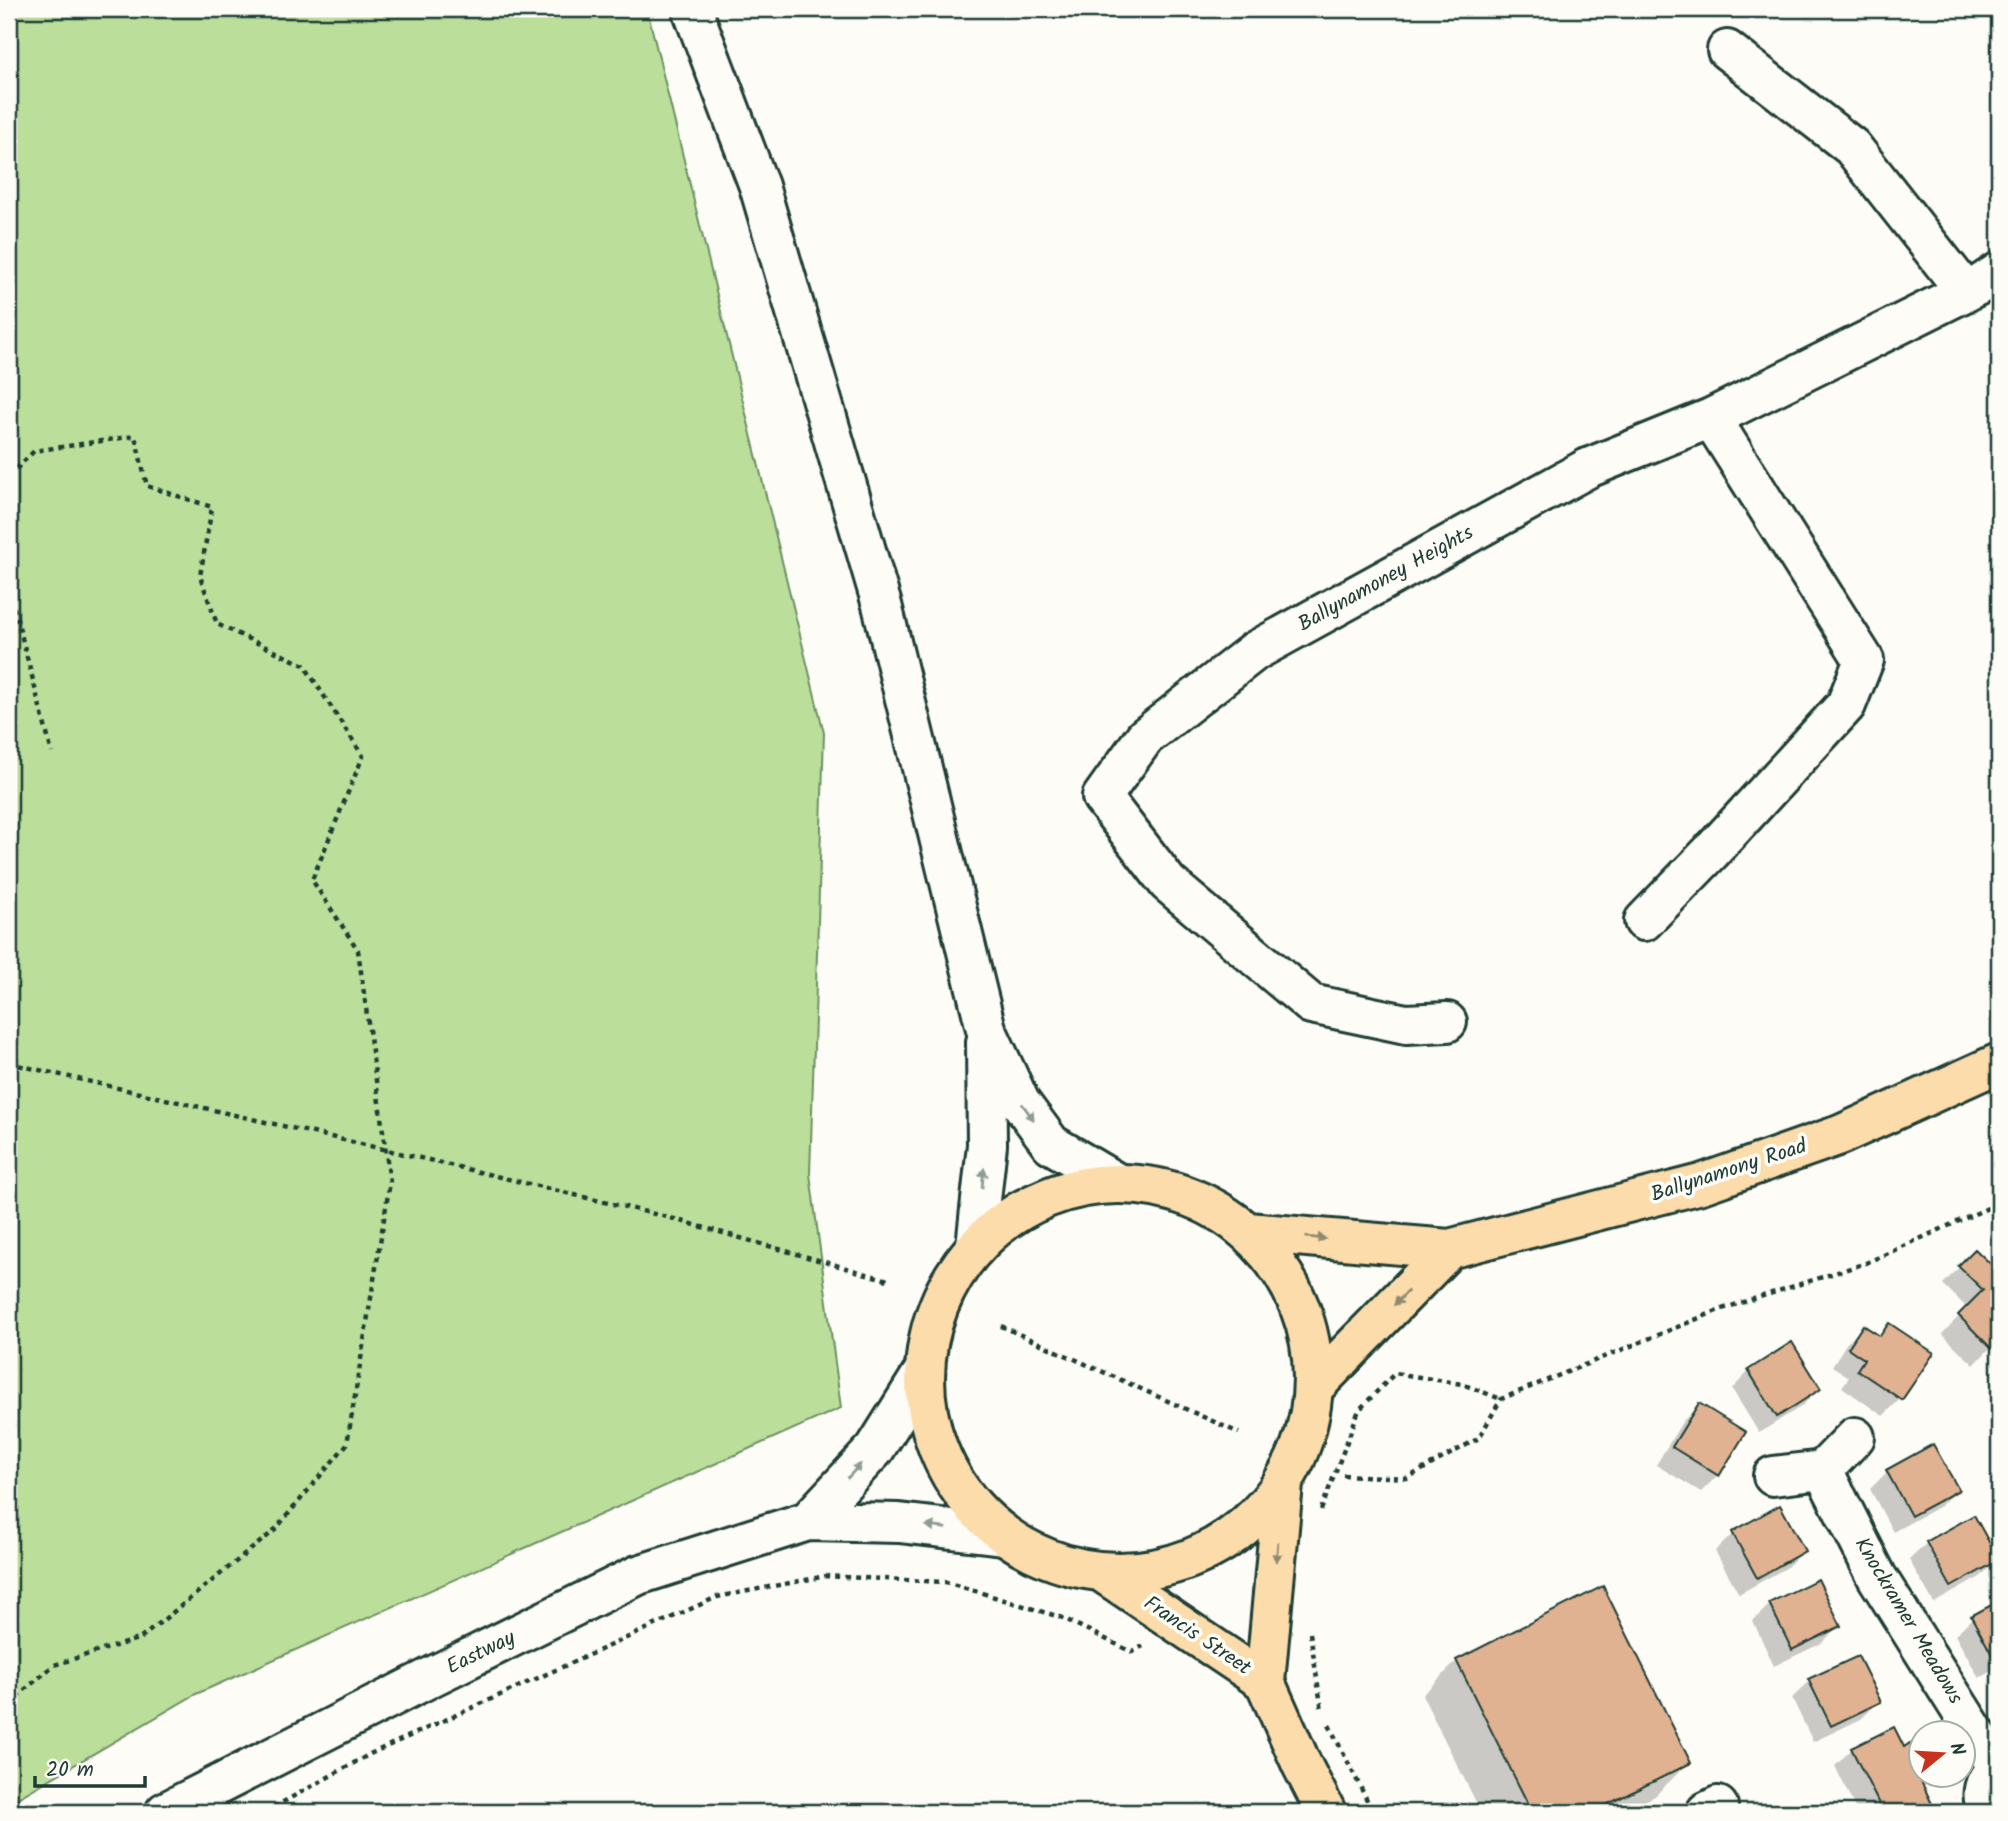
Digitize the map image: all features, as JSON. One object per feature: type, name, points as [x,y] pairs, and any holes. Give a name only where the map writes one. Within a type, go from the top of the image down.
[{"type":"main road","name":"Ballynamony Road","points":[[1248,1232],[1449,1249],[1701,1184],[1840,1135],[1999,1063]]},
{"type":"main road","points":[[1117,1183],[1164,1189],[1209,1205],[1248,1232],[1285,1276],[1290,1287],[1307,1329],[1314,1387],[1305,1437],[1283,1484],[1249,1524],[1206,1553],[1156,1570],[1103,1573],[1051,1561],[1003,1535],[960,1490],[932,1434],[924,1371],[932,1326],[944,1294],[976,1246],[1016,1212],[1065,1191],[1117,1183]]},
{"type":"main road","points":[[1314,1387],[1449,1249]]},
{"type":"main road","name":"Francis Street","points":[[1103,1573],[1265,1682],[1283,1484]]},
{"type":"main road","points":[[1265,1682],[1326,1812]]},
{"type":"street","points":[[692,9],[759,186],[883,605],[986,1029],[1020,1101],[1051,1144],[1117,1183]]},
{"type":"street","points":[[1727,50],[1852,147],[1966,292]]},
{"type":"street","name":"Ballynamoney Heights","points":[[1447,1021],[1406,1024],[1311,1004],[1168,883],[1102,797],[1145,737],[1255,651],[1588,468],[1712,418],[1981,285],[1999,272]]},
{"type":"street","points":[[1644,921],[1846,705],[1864,660],[1712,418]]},
{"type":"street","points":[[976,1246],[987,1145],[986,1029]]},
{"type":"street","name":"Eastway","points":[[808,1521],[875,1449],[924,1371]]},
{"type":"street","points":[[1773,1476],[1823,1470],[1855,1437]]},
{"type":"street","name":"Knockramer Meadows","points":[[1823,1470],[1877,1577],[1998,1769],[1990,1775],[1983,1791],[1989,1812]]},
{"type":"street","name":"Eastway","points":[[165,1812],[638,1575],[808,1521],[899,1523],[1003,1535]]},
{"type":"path","points":[[9,476],[34,451],[135,436],[147,486],[212,507],[200,576],[217,624],[304,665],[363,756],[312,880],[358,950],[390,1182],[347,1444],[274,1531],[141,1638],[54,1665],[9,1703]]},
{"type":"path","points":[[9,588],[52,753]]},
{"type":"path","points":[[9,1063],[667,1217],[888,1280]]},
{"type":"path","points":[[1343,1475],[1407,1478],[1479,1438],[1501,1399],[1719,1310],[1866,1263],[1999,1203]]},
{"type":"path","points":[[1001,1326],[1240,1433]]},
{"type":"path","points":[[1320,1513],[1359,1410],[1395,1373],[1462,1384],[1501,1399]]},
{"type":"path","points":[[265,1812],[372,1753],[717,1597],[826,1576],[946,1582],[1063,1618],[1132,1652]]},
{"type":"path","points":[[1310,1631],[1322,1710],[1373,1812]]},
{"type":"green space","points":[[9,9],[647,9],[824,733],[810,1174],[841,1408],[196,1694],[9,1803]]},
{"type":"building","points":[[1975,1249],[1999,1272],[1999,1341],[1992,1349],[1958,1315],[1983,1290],[1958,1266]]},
{"type":"building","points":[[1889,1323],[1934,1353],[1902,1400],[1857,1370],[1864,1359],[1848,1348],[1863,1325],[1880,1336]]},
{"type":"building","points":[[1792,1342],[1821,1389],[1777,1417],[1748,1370]]},
{"type":"building","points":[[1699,1403],[1746,1432],[1719,1476],[1672,1447]]},
{"type":"building","points":[[1933,1444],[1959,1490],[1911,1516],[1886,1470]]},
{"type":"building","points":[[1780,1505],[1805,1551],[1757,1578],[1732,1532]]},
{"type":"building","points":[[1974,1515],[1999,1560],[1951,1587],[1926,1542]]},
{"type":"building","points":[[1818,1579],[1841,1626],[1792,1650],[1769,1603]]},
{"type":"building","points":[[1603,1586],[1691,1763],[1592,1812],[1532,1812],[1456,1660]]},
{"type":"building","points":[[1999,1601],[1999,1660],[1996,1662],[1971,1616]]},
{"type":"building","points":[[1858,1656],[1881,1702],[1831,1726],[1808,1679]]},
{"type":"building","points":[[1894,1727],[1904,1747],[1906,1746],[1906,1790],[1925,1790],[1936,1812],[1883,1812],[1851,1748]]}]
